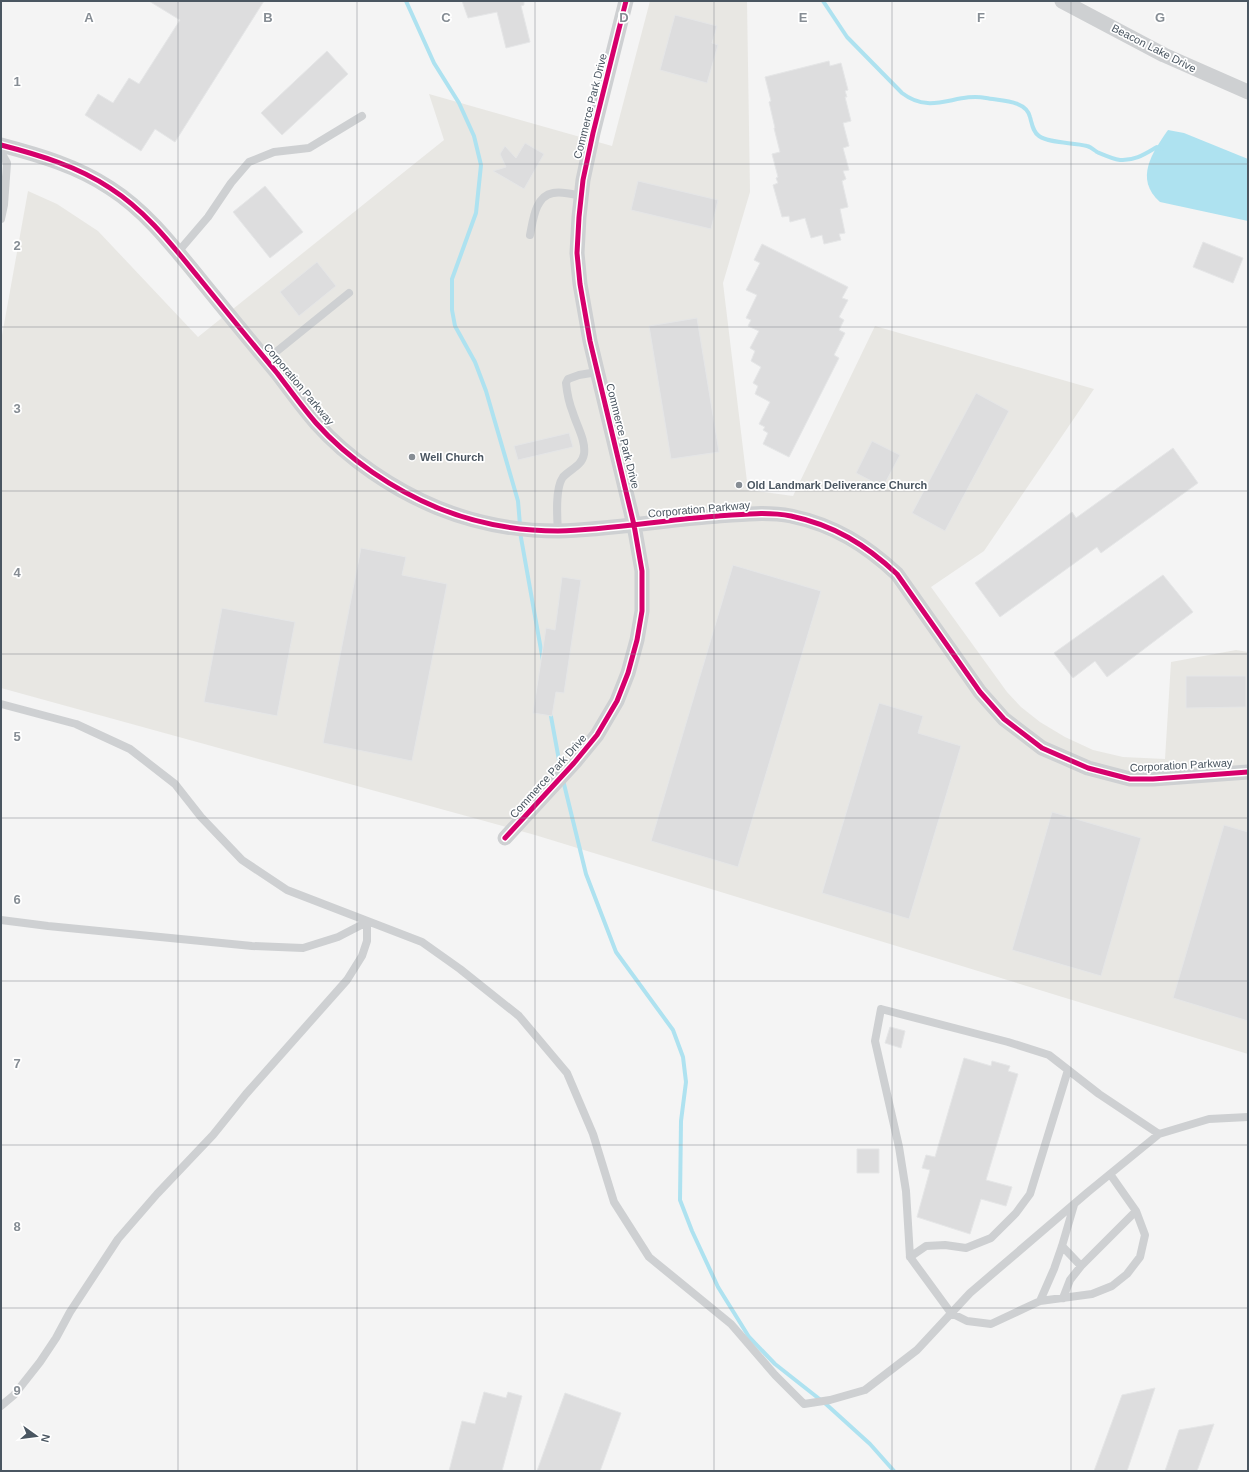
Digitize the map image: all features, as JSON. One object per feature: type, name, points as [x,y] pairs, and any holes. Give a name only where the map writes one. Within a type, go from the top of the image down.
[{"type":"street","name":"Commerce Park Drive","points":[[505,838],[574,763],[593,740],[620,694],[628,673],[637,640],[642,611],[642,571],[634,525],[590,341],[580,284],[577,253],[583,180],[593,133],[626,1]]},
{"type":"street","name":"Beacon Lake Drive","points":[[1062,1],[1164,55],[1248,92]]},
{"type":"street","name":"Corporation Parkway","points":[[1,145],[52,160],[88,175],[111,188],[140,211],[178,252],[323,430],[349,455],[380,477],[405,492],[452,513],[495,525],[525,530],[558,531],[744,514],[773,514],[803,519],[837,530],[862,544],[897,574],[980,692],[1004,719],[1042,748],[1088,768],[1130,779],[1153,779],[1248,772]]},
{"type":"lane","points":[[178,252],[208,217],[231,183],[249,162],[274,152],[309,148],[362,116]]},
{"type":"lane","points":[[1,152],[7,163],[4,205],[1,219]]},
{"type":"lane","points":[[530,235],[534,213],[543,197],[556,192],[581,196]]},
{"type":"lane","points":[[266,360],[349,293]]},
{"type":"lane","points":[[558,531],[557,514],[559,487],[563,477],[576,467],[583,458],[584,452],[583,442],[572,412],[566,383],[568,379],[579,375],[597,372]]},
{"type":"lane","points":[[1,704],[76,724],[130,749],[175,784],[200,817],[242,860],[286,890],[422,942],[460,969],[519,1016],[567,1073],[593,1134],[614,1202],[649,1257],[731,1324],[775,1375],[804,1404],[830,1400],[865,1390],[917,1350],[970,1293],[1159,1134],[1210,1119],[1248,1117]]},
{"type":"lane","points":[[1,920],[252,946],[303,948],[338,937],[367,922]]},
{"type":"lane","points":[[1,1406],[14,1395],[40,1362],[118,1239],[157,1194],[213,1135],[251,1089],[347,980],[362,956],[367,941],[367,922]]},
{"type":"lane","points":[[1110,1174],[1136,1212],[1144,1234],[1140,1257],[1127,1274],[1112,1286],[1092,1294],[1040,1300],[991,1324],[968,1321],[951,1313],[910,1257],[906,1191],[899,1147],[875,1041],[881,1009],[1008,1042],[1048,1055],[1099,1094],[1159,1134]]},
{"type":"lane","points":[[910,1257],[926,1246],[945,1245],[966,1248],[991,1238],[1016,1213],[1030,1194],[1068,1070]]},
{"type":"lane","points":[[1040,1300],[1062,1246],[1074,1204]]},
{"type":"lane","points":[[1062,1298],[1070,1280],[1081,1266],[1136,1212]]},
{"type":"lane","points":[[1062,1246],[1081,1266]]},
{"type":"shaded area","points":[[650,1],[747,1],[750,192],[723,283],[748,490],[793,496],[875,326],[1094,389],[984,551],[931,587],[1007,692],[1021,707],[1040,722],[1065,737],[1093,750],[1123,757],[1165,759],[1171,662],[1236,650],[1248,652],[1248,1054],[535,835],[1,688],[1,341],[28,191],[57,204],[98,231],[198,337],[444,140],[429,94],[612,146]]},
{"type":"water","points":[[1168,130],[1184,133],[1248,159],[1248,221],[1160,202],[1152,193],[1148,184],[1148,166],[1156,148]]},
{"type":"building","points":[[149,1],[264,1],[175,142],[155,129],[141,151],[85,115],[98,94],[113,103],[129,78],[139,84],[180,20]]},
{"type":"building","points":[[462,1],[524,1],[524,5],[521,6],[530,42],[506,48],[497,12],[468,18]]},
{"type":"building","points":[[675,15],[717,26],[712,43],[718,45],[707,83],[660,70]]},
{"type":"building","points":[[327,51],[348,74],[282,135],[261,113]]},
{"type":"building","points":[[829,61],[830,66],[841,63],[848,90],[845,91],[847,97],[845,97],[851,121],[843,123],[849,146],[843,148],[849,170],[843,171],[846,179],[842,181],[848,207],[840,209],[845,233],[839,234],[841,240],[824,244],[822,235],[811,238],[805,218],[790,222],[789,216],[782,217],[773,185],[778,183],[776,178],[778,177],[772,154],[780,152],[765,77]]},
{"type":"building","points":[[525,143],[544,154],[524,189],[493,171],[506,167],[500,154],[505,146],[516,158]]},
{"type":"building","points":[[638,181],[718,200],[711,229],[631,210]]},
{"type":"building","points":[[265,186],[303,232],[270,258],[233,212]]},
{"type":"building","points":[[1203,242],[1243,258],[1233,283],[1193,267]]},
{"type":"building","points":[[762,244],[848,287],[842,298],[848,300],[839,317],[844,320],[839,330],[845,333],[834,355],[839,358],[789,457],[763,444],[768,433],[763,430],[765,427],[759,424],[770,402],[755,394],[758,386],[753,383],[761,367],[751,361],[755,351],[750,348],[759,331],[748,326],[751,320],[746,318],[757,295],[746,290],[760,263],[754,260]]},
{"type":"building","points":[[317,262],[336,286],[299,316],[280,292]]},
{"type":"building","points":[[697,318],[719,452],[671,459],[649,326]]},
{"type":"building","points":[[976,393],[1009,411],[945,531],[912,513]]},
{"type":"building","points":[[569,433],[573,447],[518,460],[514,446]]},
{"type":"building","points":[[872,441],[900,455],[883,487],[856,473]]},
{"type":"building","points":[[1173,448],[1198,483],[1101,553],[1097,547],[1000,617],[975,583],[1072,512],[1076,518]]},
{"type":"building","points":[[361,548],[406,557],[402,575],[447,584],[412,761],[323,743]]},
{"type":"building","points":[[733,565],[821,591],[738,867],[651,841]]},
{"type":"building","points":[[1163,575],[1193,612],[1107,677],[1095,661],[1073,678],[1054,653]]},
{"type":"building","points":[[562,577],[581,580],[564,693],[556,692],[552,716],[533,713],[546,628],[555,630]]},
{"type":"building","points":[[222,608],[295,622],[277,716],[204,702]]},
{"type":"building","points":[[1186,676],[1246,676],[1246,707],[1186,708]]},
{"type":"building","points":[[879,703],[923,716],[918,733],[961,746],[909,919],[822,893]]},
{"type":"building","points":[[1052,812],[1141,838],[1101,976],[1012,950]]},
{"type":"building","points":[[1224,825],[1248,832],[1248,1021],[1173,998]]},
{"type":"building","points":[[890,1027],[905,1031],[901,1048],[885,1043]]},
{"type":"building","points":[[964,1058],[991,1066],[992,1061],[1010,1066],[1008,1071],[1018,1074],[986,1180],[1012,1187],[1006,1206],[981,1199],[970,1234],[917,1217],[930,1170],[922,1168],[926,1155],[935,1157]]},
{"type":"building","points":[[857,1149],[879,1149],[879,1173],[857,1173]]},
{"type":"building","points":[[1155,1388],[1127,1471],[1094,1471],[1122,1395]]},
{"type":"building","points":[[484,1392],[506,1398],[508,1392],[522,1396],[502,1471],[449,1471],[462,1421],[475,1424]]},
{"type":"building","points":[[565,1393],[621,1413],[600,1471],[537,1471]]},
{"type":"building","points":[[1214,1424],[1197,1471],[1165,1471],[1179,1430]]},
{"type":"waterway","points":[[406,1],[434,63],[459,103],[474,136],[481,165],[476,213],[452,279],[452,310],[455,326],[475,362],[486,391],[518,501],[520,525]]},
{"type":"waterway","points":[[823,1],[847,37],[902,93],[913,100],[923,103],[934,103],[975,97],[1012,102],[1024,107],[1028,111],[1034,130],[1044,139],[1087,146],[1108,157],[1120,160],[1135,158],[1157,147],[1162,149]]},
{"type":"waterway","points":[[520,532],[543,661]]},
{"type":"waterway","points":[[550,711],[561,771]]},
{"type":"waterway","points":[[563,780],[586,874],[616,952],[673,1030],[683,1057],[686,1082],[681,1121],[680,1200],[692,1231],[718,1287],[749,1337],[775,1364],[827,1405],[870,1444],[894,1471]]},
{"type":"cycle path","points":[[505,838],[574,763],[597,735],[617,701],[628,673],[637,640],[642,611],[642,571],[634,525],[590,341],[580,284],[577,253],[583,180],[593,133],[626,1]]},
{"type":"cycle path","points":[[1,145],[43,157],[84,173],[110,188],[135,207],[158,229],[179,253],[316,423],[342,449],[357,461],[388,483],[421,501],[481,522],[512,528],[543,531],[595,529],[749,514],[791,516],[807,520],[835,531],[861,545],[897,574],[980,692],[1004,719],[1042,748],[1088,768],[1130,779],[1153,779],[1248,772]]},
{"type":"place","name":"Well Church","points":[[412,457]]},
{"type":"place","name":"Old Landmark Deliverance Church","points":[[739,485]]}]
